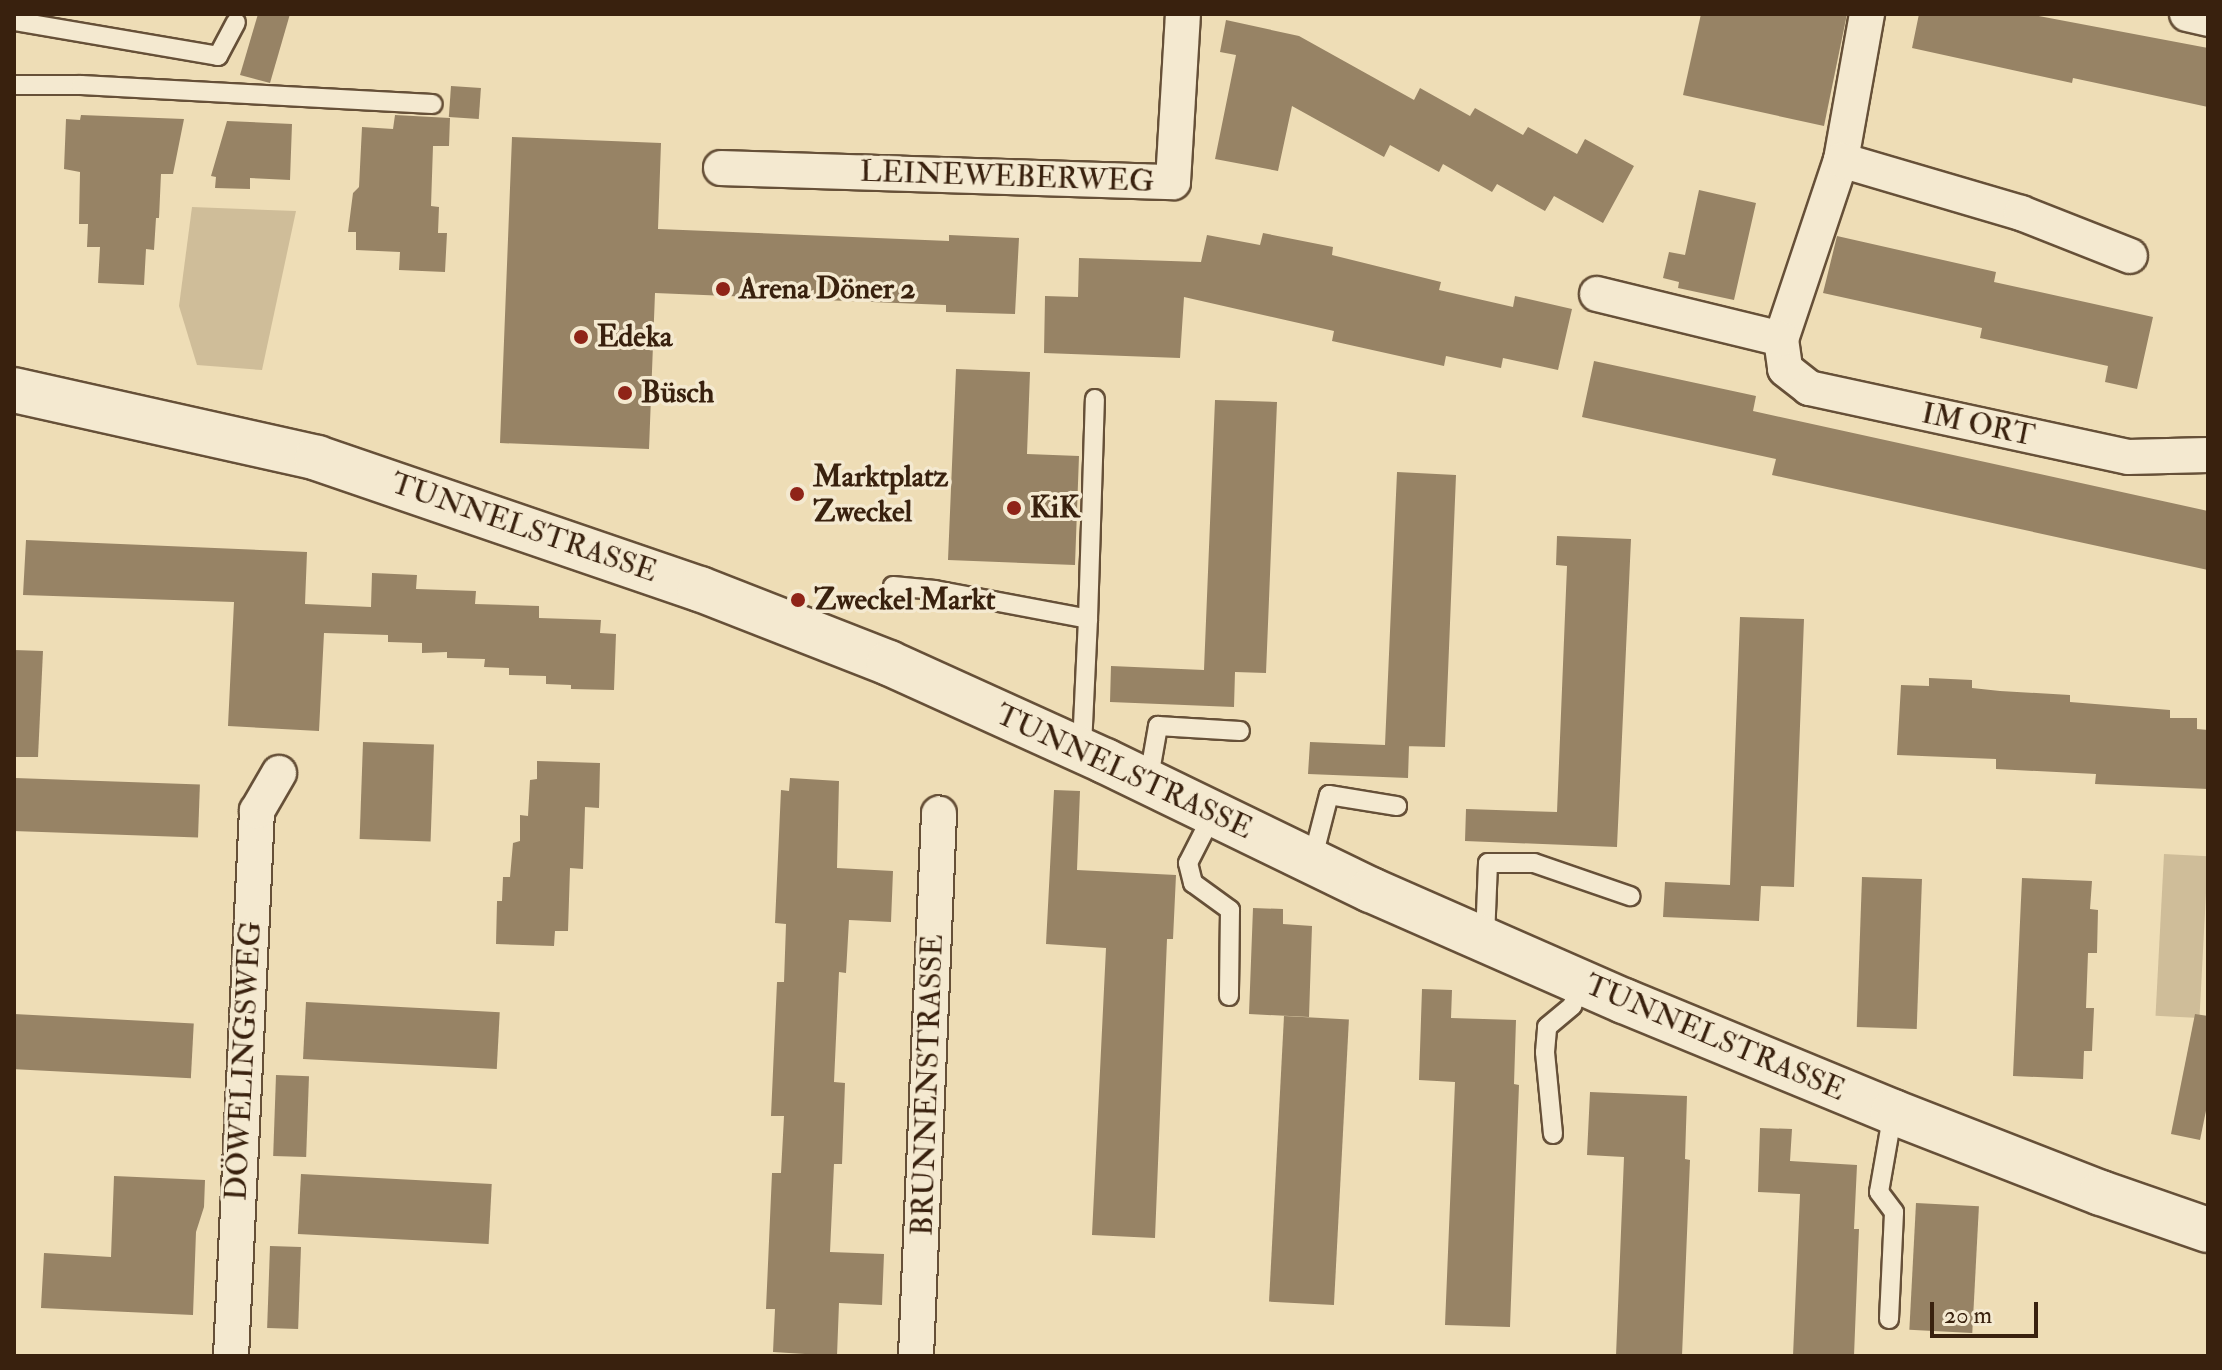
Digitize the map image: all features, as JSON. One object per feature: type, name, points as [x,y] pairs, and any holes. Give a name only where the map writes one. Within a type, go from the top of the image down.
[{"type":"street","name":"LEINEWEBERWEG","points":[[721,168],[1173,182],[1183,14]]},
{"type":"street","points":[[1597,294],[1781,339],[1841,160],[1867,14]]},
{"type":"street","points":[[2187,14],[2208,19]]},
{"type":"street","points":[[1841,160],[2021,213],[2130,256]]},
{"type":"street","name":"IM ORT","points":[[1781,339],[1785,369],[1809,388],[2128,457],[2208,455]]},
{"type":"street","name":"TUNNELSTRASSE","points":[[14,390],[317,458],[465,506],[700,589],[889,663],[1485,941],[1893,1112],[2101,1193],[2208,1230]]},
{"type":"street","name":"DÖWELINGSWEG","points":[[231,1356],[257,811],[279,773]]},
{"type":"street","name":"BRUNNENSTRASSE","points":[[916,1356],[939,813]]},
{"type":"lane","points":[[14,21],[218,56],[236,22]]},
{"type":"lane","points":[[14,85],[81,85],[432,104]]},
{"type":"lane","points":[[1082,751],[1095,399]]},
{"type":"lane","points":[[893,586],[935,590],[1088,619]]},
{"type":"lane","points":[[1148,783],[1158,726],[1240,731]]},
{"type":"lane","points":[[1312,861],[1329,795],[1397,806]]},
{"type":"lane","points":[[1213,814],[1188,863],[1193,883],[1230,910],[1229,996]]},
{"type":"lane","points":[[1485,941],[1488,863],[1534,863],[1630,896]]},
{"type":"lane","points":[[1553,1134],[1545,1052],[1547,1027],[1572,1006],[1582,982]]},
{"type":"lane","points":[[1889,1319],[1894,1212],[1879,1192],[1893,1112]]},
{"type":"shaded area","points":[[192,207],[296,211],[262,370],[197,365],[179,306]]},
{"type":"shaded area","points":[[2164,854],[2208,856],[2199,1018],[2156,1016]]},
{"type":"building","points":[[258,14],[290,14],[270,83],[240,75]]},
{"type":"building","points":[[1701,14],[1847,14],[1824,126],[1683,95]]},
{"type":"building","points":[[1919,14],[2028,14],[2208,48],[2208,107],[2073,78],[2072,83],[1912,48]]},
{"type":"building","points":[[1226,20],[1299,36],[1414,100],[1420,88],[1470,116],[1475,108],[1523,135],[1528,127],[1577,154],[1585,139],[1634,166],[1603,223],[1554,196],[1545,211],[1497,184],[1492,192],[1443,164],[1439,172],[1390,145],[1384,157],[1292,106],[1278,171],[1215,159],[1236,55],[1220,52]]},
{"type":"building","points":[[451,86],[481,88],[479,119],[449,117]]},
{"type":"building","points":[[81,115],[184,119],[173,174],[161,174],[159,218],[156,218],[154,250],[146,249],[144,285],[98,283],[100,247],[87,247],[88,224],[79,224],[80,172],[64,169],[66,119],[80,120]]},
{"type":"building","points":[[395,115],[450,118],[449,146],[433,146],[431,206],[439,207],[438,233],[447,233],[445,272],[399,270],[400,252],[356,250],[356,232],[348,232],[353,193],[359,187],[362,127],[393,129]]},
{"type":"building","points":[[227,121],[292,124],[290,180],[250,178],[250,189],[215,188],[216,177],[211,176]]},
{"type":"building","points":[[512,137],[661,143],[658,229],[949,241],[949,235],[1019,238],[1015,314],[946,312],[946,305],[655,293],[649,449],[500,443]]},
{"type":"building","points":[[1699,190],[1756,203],[1734,300],[1678,288],[1679,282],[1663,278],[1669,252],[1685,255]]},
{"type":"building","points":[[1263,233],[1333,247],[1332,255],[1441,282],[1439,290],[1513,307],[1515,296],[1572,309],[1558,370],[1503,358],[1501,368],[1446,356],[1444,366],[1332,341],[1334,331],[1184,297],[1180,358],[1044,353],[1045,296],[1078,297],[1079,258],[1201,262],[1207,235],[1260,245]]},
{"type":"building","points":[[1837,236],[1996,272],[1994,282],[2153,317],[2137,389],[2105,382],[2108,366],[1980,338],[1982,328],[1823,293]]},
{"type":"building","points":[[1594,361],[1756,396],[1753,411],[2208,511],[2208,570],[1772,475],[1776,459],[1582,417]]},
{"type":"building","name":"KiK","points":[[956,369],[1030,372],[1027,454],[1079,456],[1075,565],[948,560]]},
{"type":"building","points":[[1215,400],[1277,402],[1266,673],[1235,672],[1234,707],[1110,702],[1111,666],[1204,670]]},
{"type":"building","points":[[1397,472],[1456,475],[1445,747],[1409,746],[1408,778],[1308,774],[1310,742],[1385,745]]},
{"type":"building","points":[[1557,536],[1631,539],[1617,847],[1465,841],[1466,809],[1557,812],[1567,566],[1556,565]]},
{"type":"building","points":[[26,540],[307,552],[305,604],[371,607],[372,573],[417,575],[416,589],[476,591],[475,604],[539,606],[539,618],[601,620],[600,633],[616,634],[614,690],[571,689],[571,685],[546,684],[546,676],[509,675],[509,668],[484,667],[485,659],[447,658],[447,652],[422,653],[422,643],[388,642],[388,635],[324,633],[319,731],[228,726],[234,602],[23,595]]},
{"type":"building","points":[[1740,617],[1804,619],[1794,887],[1761,886],[1759,921],[1663,917],[1665,882],[1730,885]]},
{"type":"building","points":[[14,650],[43,651],[38,757],[14,757]]},
{"type":"building","points":[[1929,678],[1972,680],[1972,688],[2070,695],[2070,702],[2170,710],[2170,718],[2197,718],[2197,729],[2208,730],[2208,789],[2095,784],[2096,774],[1996,769],[1996,759],[1897,755],[1901,685],[1929,686]]},
{"type":"building","points":[[363,742],[434,744],[431,841],[360,839]]},
{"type":"building","points":[[537,761],[600,763],[599,808],[585,807],[583,869],[570,868],[568,931],[555,931],[554,946],[496,944],[497,901],[502,901],[503,877],[510,877],[513,843],[520,841],[520,815],[528,816],[530,780],[537,779]]},
{"type":"building","points":[[15,778],[200,784],[198,837],[14,831]]},
{"type":"building","points":[[790,778],[839,781],[837,868],[893,871],[891,922],[849,920],[846,973],[839,972],[834,1082],[845,1083],[842,1164],[834,1164],[830,1252],[884,1254],[882,1305],[839,1303],[837,1356],[773,1352],[775,1309],[766,1309],[772,1173],[781,1173],[784,1116],[771,1116],[777,982],[784,982],[786,924],[775,923],[781,790],[789,791]]},
{"type":"building","points":[[1054,790],[1080,791],[1077,870],[1176,875],[1173,939],[1167,939],[1155,1238],[1092,1235],[1106,948],[1046,944]]},
{"type":"building","points":[[1862,877],[1922,879],[1917,1029],[1857,1027]]},
{"type":"building","points":[[2022,878],[2092,881],[2090,909],[2098,910],[2097,953],[2088,953],[2086,1008],[2094,1008],[2092,1051],[2084,1051],[2083,1079],[2013,1076]]},
{"type":"building","points":[[1253,908],[1283,909],[1283,924],[1312,926],[1309,1017],[1249,1014]]},
{"type":"building","points":[[1422,989],[1452,990],[1451,1018],[1516,1020],[1514,1084],[1519,1085],[1510,1327],[1445,1325],[1455,1082],[1419,1080]]},
{"type":"building","points":[[306,1002],[500,1012],[497,1069],[303,1059]]},
{"type":"building","points":[[14,1014],[194,1023],[191,1078],[14,1069]]},
{"type":"building","points":[[2195,1014],[2208,1016],[2208,1101],[2200,1140],[2171,1134]]},
{"type":"building","points":[[1284,1016],[1349,1019],[1334,1305],[1269,1302]]},
{"type":"building","points":[[276,1075],[309,1076],[306,1157],[273,1156]]},
{"type":"building","points":[[1590,1092],[1687,1096],[1685,1159],[1690,1160],[1682,1356],[1616,1356],[1624,1157],[1587,1155]]},
{"type":"building","points":[[1760,1128],[1792,1129],[1790,1161],[1857,1165],[1854,1229],[1859,1229],[1854,1356],[1793,1356],[1800,1194],[1758,1192]]},
{"type":"building","points":[[301,1174],[492,1184],[489,1244],[298,1234]]},
{"type":"building","points":[[114,1176],[205,1180],[204,1207],[196,1232],[193,1315],[41,1308],[44,1253],[111,1257]]},
{"type":"building","points":[[1916,1203],[1979,1206],[1972,1333],[1909,1330]]},
{"type":"building","points":[[270,1246],[301,1247],[298,1329],[267,1328]]},
{"type":"place","name":"Arena Döner 2","points":[[723,289]]},
{"type":"place","name":"Edeka","points":[[581,337]]},
{"type":"place","name":"Büsch","points":[[625,393]]},
{"type":"place","name":"Marktplatz Zweckel","points":[[797,494]]},
{"type":"place","name":"KiK","points":[[1014,508]]},
{"type":"place","name":"Zweckel Markt","points":[[798,600]]}]
